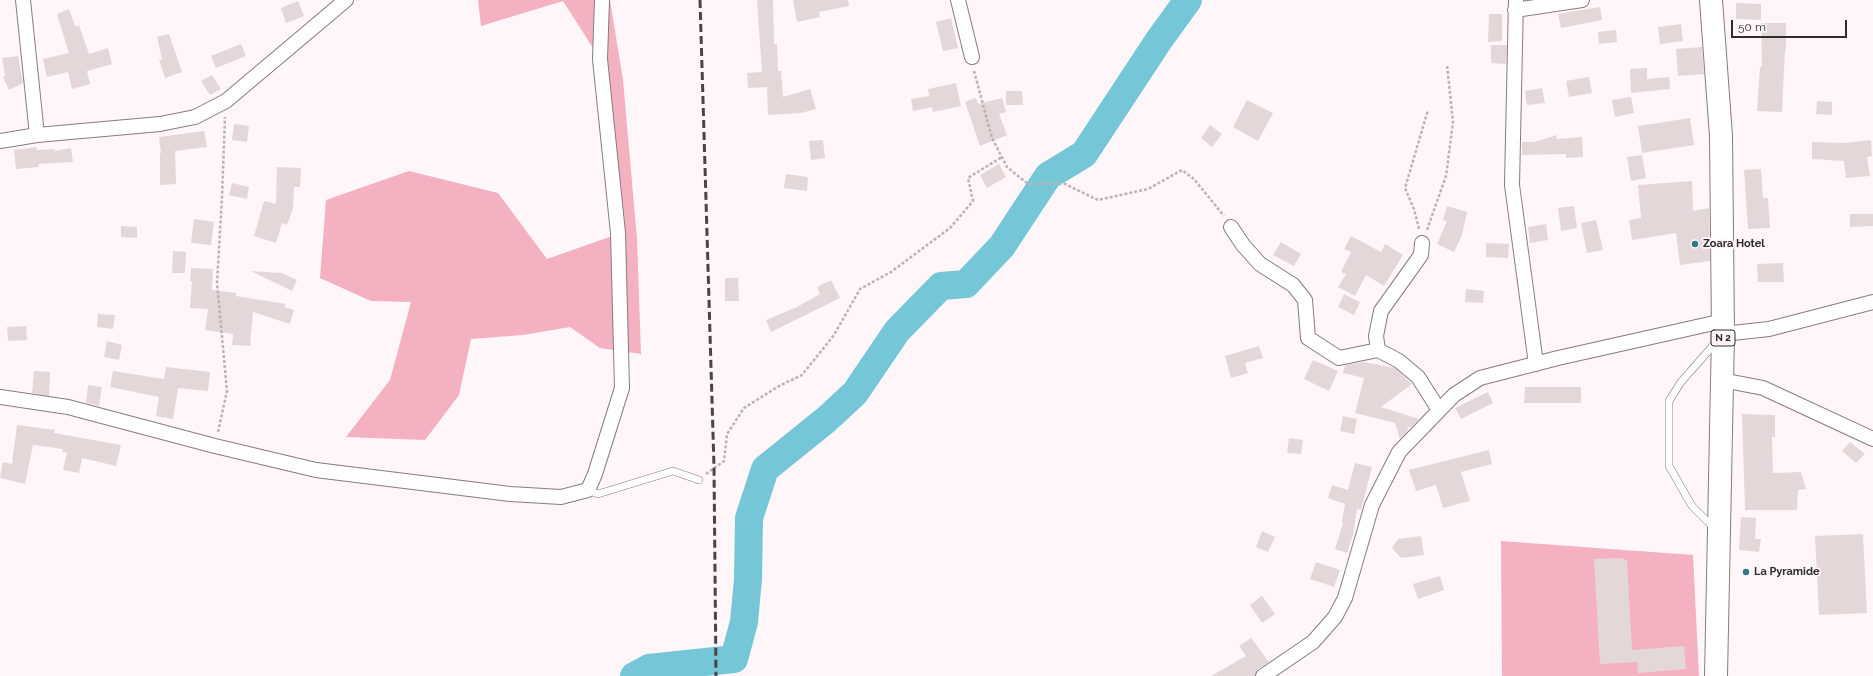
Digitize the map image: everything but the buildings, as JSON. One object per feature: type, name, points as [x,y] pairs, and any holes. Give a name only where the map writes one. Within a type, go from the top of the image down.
[{"type":"main road","name":"N 2","points":[[1711,0],[1721,136],[1723,328],[1716,676]]},
{"type":"street","points":[[23,0],[37,135]]},
{"type":"street","points":[[0,140],[37,135],[160,124],[195,116],[226,101],[346,0]]},
{"type":"street","points":[[0,397],[68,407],[215,446],[316,470],[510,494],[561,497],[588,490],[595,474],[622,388],[618,234],[600,59],[602,0]]},
{"type":"street","points":[[958,0],[972,57]]},
{"type":"street","points":[[1536,364],[1512,185],[1515,5],[1582,0]]},
{"type":"street","points":[[1231,227],[1242,245],[1260,264],[1293,285],[1305,300],[1308,338],[1339,358],[1378,350],[1399,361],[1418,377],[1439,410]]},
{"type":"street","points":[[1378,350],[1376,336],[1381,311],[1421,255],[1422,243]]},
{"type":"street","points":[[1263,676],[1313,642],[1335,617],[1345,598],[1372,505],[1399,452],[1454,395],[1480,378],[1536,364],[1723,328],[1769,329],[1873,302]]},
{"type":"street","points":[[1722,380],[1763,388],[1873,439]]},
{"type":"lane","points":[[1719,532],[1692,506],[1669,466],[1669,401],[1681,382],[1723,328]]},
{"type":"lane","points":[[588,490],[598,494],[673,471],[700,480]]},
{"type":"path","points":[[972,57],[977,83],[992,138],[1007,167],[1028,184],[1063,183],[1098,200],[1148,189],[1182,170],[1194,179],[1220,209],[1231,227]]},
{"type":"path","points":[[1422,243],[1446,176],[1453,122],[1447,66]]},
{"type":"path","points":[[215,446],[227,391],[217,283],[226,101]]},
{"type":"path","points":[[1422,243],[1414,209],[1405,188],[1428,110]]},
{"type":"path","points":[[700,480],[714,467],[724,461],[728,434],[744,408],[779,386],[802,376],[834,335],[860,289],[891,272],[950,228],[973,201],[968,178],[1002,157]]},
{"type":"shaded area","points":[[478,0],[610,0],[623,80],[637,239],[641,354],[600,348],[570,327],[523,335],[471,339],[459,395],[425,440],[346,437],[390,380],[411,302],[371,301],[320,278],[326,200],[409,171],[498,193],[547,259],[618,234],[600,59],[563,1],[481,26]]},
{"type":"shaded area","points":[[1501,541],[1693,555],[1699,676],[1502,676]]},
{"type":"waterway","points":[[634,676],[649,668],[734,659],[744,622],[748,579],[749,518],[765,469],[827,419],[855,393],[897,331],[941,286],[966,284],[1002,246],[1048,176],[1084,154],[1159,40],[1188,0]]},
{"type":"railway","points":[[700,0],[714,467],[716,676]]},
{"type":"place","name":"Zoara Hotel","points":[[1695,244]]},
{"type":"place","name":"La Pyramide","points":[[1746,572]]}]
